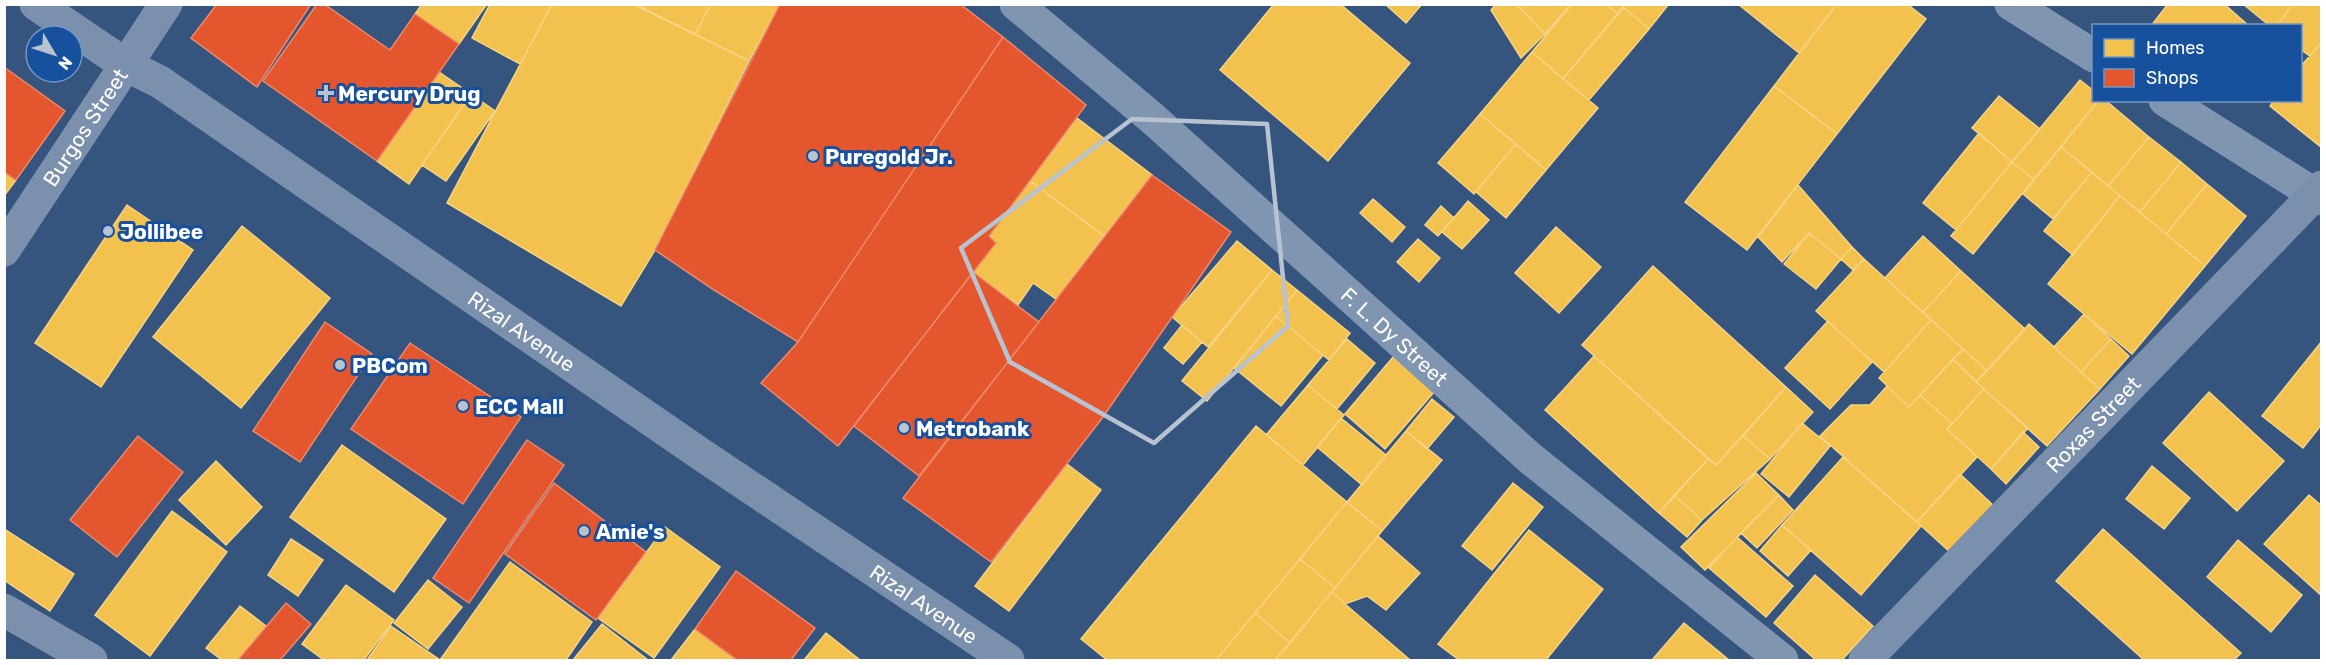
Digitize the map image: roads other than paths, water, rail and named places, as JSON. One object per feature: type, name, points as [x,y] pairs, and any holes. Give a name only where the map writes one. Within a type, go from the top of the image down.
[{"type":"main road","name":"Rizal Avenue","points":[[36,4],[126,64],[160,82],[673,434],[1008,660]]},
{"type":"main road","name":"Burgos Street","points":[[4,250],[166,4]]},
{"type":"main road","name":"Roxas Street","points":[[1865,660],[2320,193]]},
{"type":"main road","points":[[4,609],[91,660]]},
{"type":"street","name":"F. L. Dy Street","points":[[1016,4],[1152,117],[1531,459],[1782,660]]},
{"type":"street","points":[[2011,4],[2092,55]]},
{"type":"street","points":[[2168,102],[2320,193]]},
{"type":"place","name":"Mercury Drug","points":[[326,93]]},
{"type":"place","name":"Puregold Jr.","points":[[813,156]]},
{"type":"place","name":"Jollibee","points":[[108,231]]},
{"type":"place","name":"PBCom","points":[[340,365]]},
{"type":"place","name":"ECC Mall","points":[[463,406]]},
{"type":"place","name":"Metrobank","points":[[904,428]]},
{"type":"place","name":"Amie's","points":[[584,531]]}]
